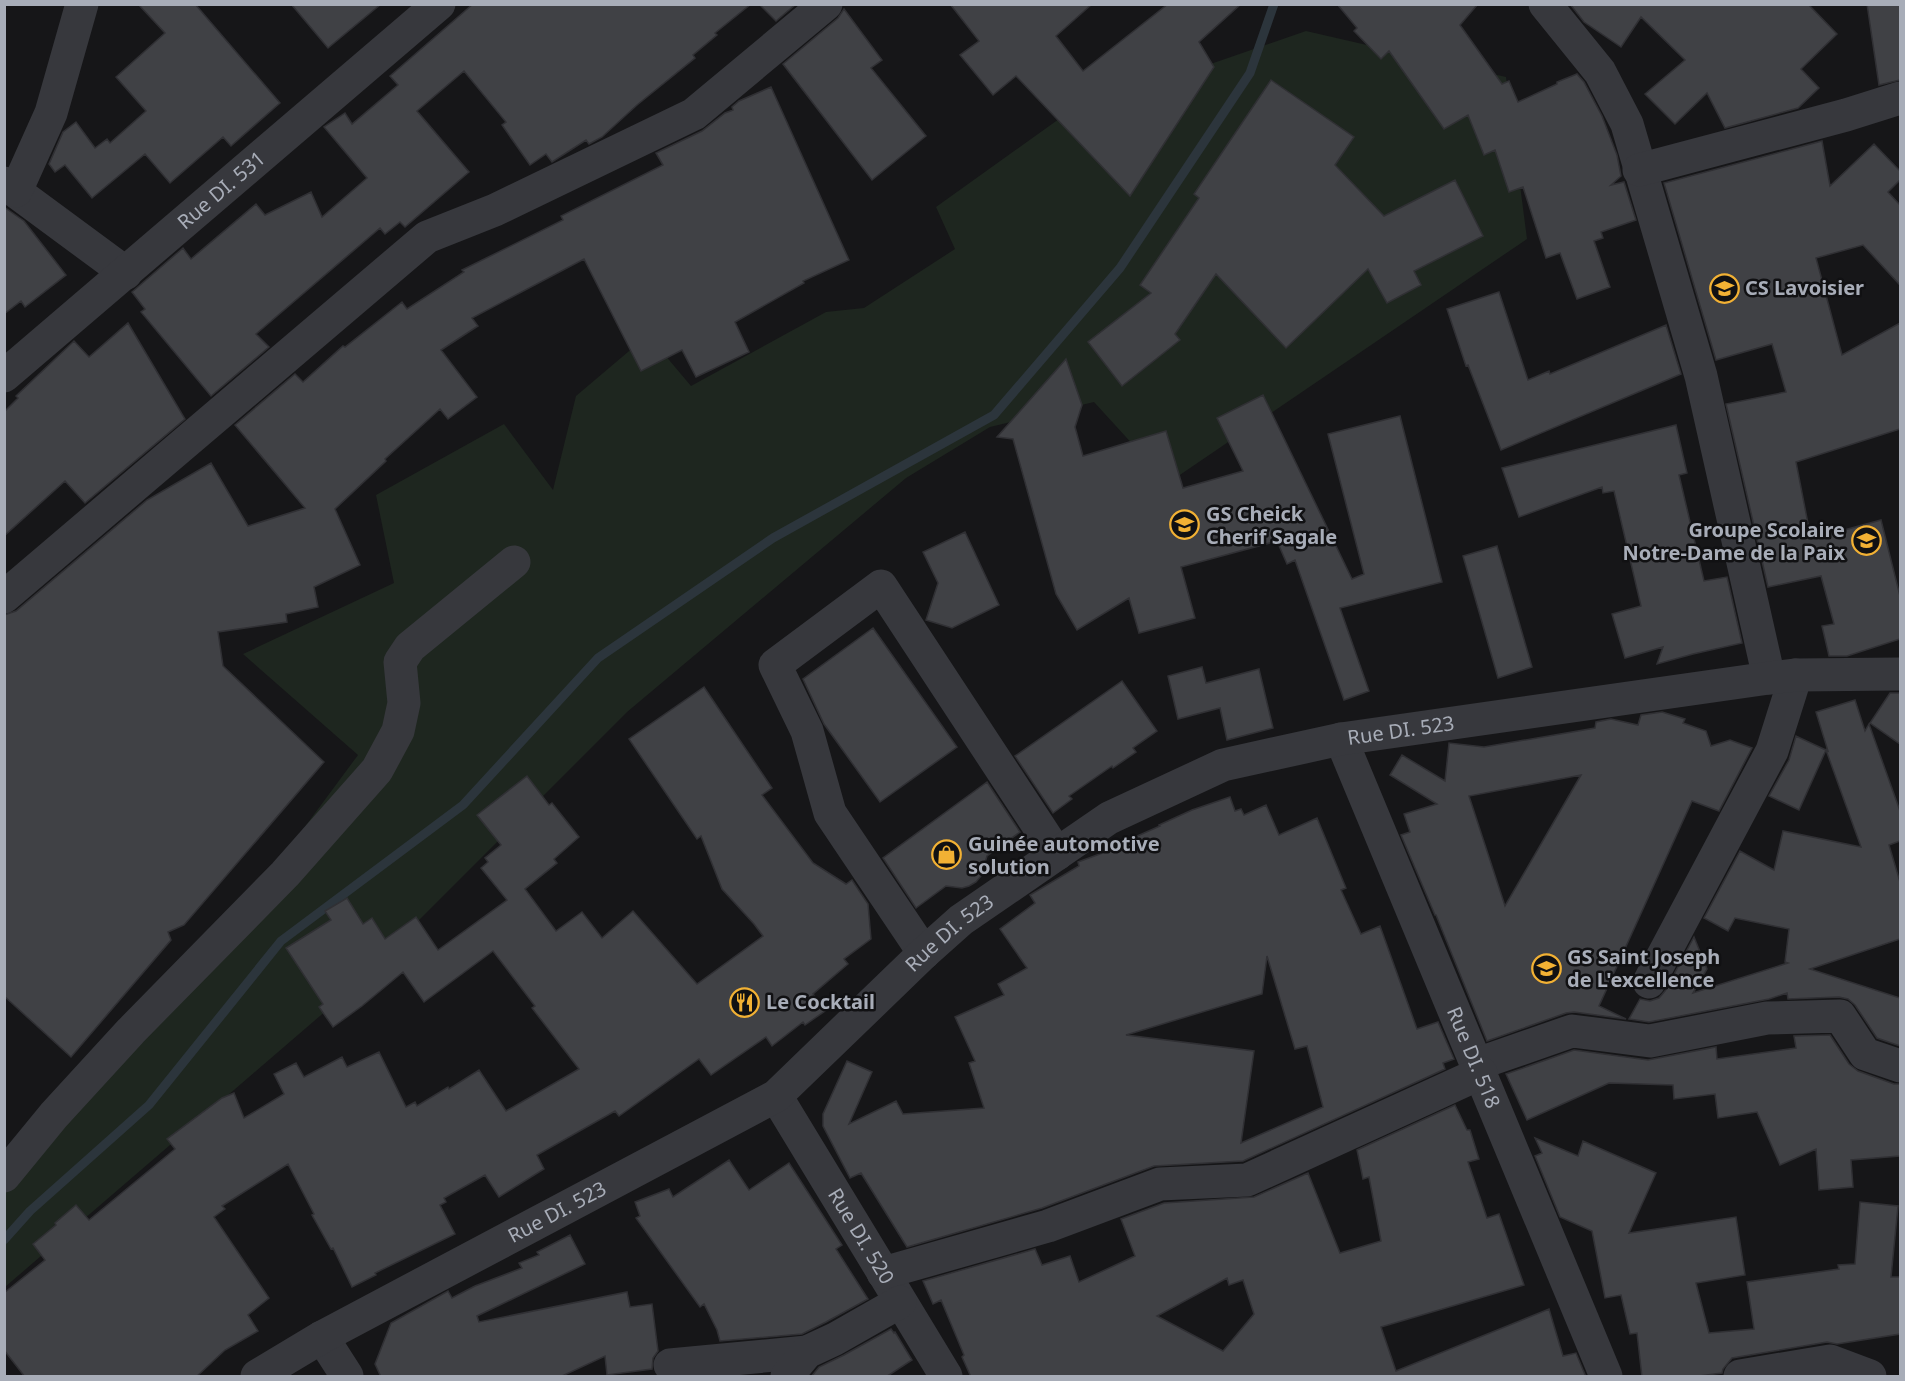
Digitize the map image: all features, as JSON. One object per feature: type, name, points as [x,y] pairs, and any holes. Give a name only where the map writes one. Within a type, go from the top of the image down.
[{"type":"street","points":[[82,4],[51,113],[10,187],[126,273]]},
{"type":"street","name":"Rue DI. 531","points":[[4,376],[439,4]]},
{"type":"street","points":[[4,597],[426,237],[495,210],[694,114],[826,4]]},
{"type":"street","points":[[1545,4],[1600,72],[1627,124],[1701,376],[1782,676],[1772,751],[1649,982]]},
{"type":"street","points":[[1639,170],[1846,115],[1900,98]]},
{"type":"street","points":[[4,1176],[54,1115],[131,1031],[285,874],[377,770],[398,731],[404,703],[400,662],[410,647],[514,562]]},
{"type":"street","points":[[924,953],[830,813],[807,731],[775,666],[881,586],[1057,854]]},
{"type":"street","name":"Rue DI. 523","points":[[257,1377],[322,1336],[776,1096],[961,920],[1109,818],[1223,765],[1341,739],[1782,676],[1900,674]]},
{"type":"street","name":"Rue DI. 518","points":[[1341,739],[1606,1377]]},
{"type":"street","points":[[883,1273],[1048,1226],[1160,1184],[1247,1180],[1479,1068],[1572,1031],[1650,1041],[1767,1018],[1840,1016],[1865,1054],[1900,1066]]},
{"type":"street","name":"Rue DI. 520","points":[[776,1096],[946,1377]]},
{"type":"street","points":[[670,1365],[797,1364],[835,1339],[900,1302]]},
{"type":"street","points":[[322,1336],[347,1377]]},
{"type":"street","points":[[1740,1377],[1830,1361],[1870,1377]]},
{"type":"shaded area","points":[[1306,31],[1506,77],[1527,239],[1168,483],[1094,402],[990,427],[906,478],[627,712],[342,997],[5,1287],[4,1173],[233,924],[358,755],[243,654],[394,583],[376,495],[504,424],[553,490],[576,396],[648,335],[691,386],[826,312],[864,308],[955,249],[936,207],[1066,114]]},
{"type":"building","points":[[138,4],[195,4],[280,103],[231,146],[223,137],[170,183],[145,154],[92,198],[65,165],[55,172],[49,164],[63,132],[76,122],[95,148],[107,139],[110,143],[146,111],[116,77],[165,33]]},
{"type":"building","points":[[291,4],[381,4],[328,48]]},
{"type":"building","points":[[473,4],[751,4],[715,33],[717,35],[693,55],[695,58],[602,137],[589,144],[586,140],[552,162],[546,154],[530,165],[502,125],[506,122],[464,71],[417,111],[469,172],[405,227],[400,222],[385,234],[380,228],[256,334],[269,347],[211,396],[141,312],[145,309],[132,292],[183,248],[191,259],[256,204],[265,215],[311,192],[322,217],[367,178],[324,127],[345,113],[352,124],[398,85],[390,76]]},
{"type":"building","points":[[759,4],[796,4],[776,21]]},
{"type":"building","points":[[950,4],[1092,4],[1056,36],[1083,71],[1168,4],[1241,4],[1199,42],[1214,67],[1130,196],[1016,76],[993,95],[960,55],[979,41]]},
{"type":"building","points":[[1337,4],[1478,4],[1460,25],[1502,84],[1509,81],[1518,102],[1577,74],[1584,82],[1602,116],[1617,155],[1621,176],[1611,185],[1624,182],[1636,220],[1601,232],[1603,238],[1594,241],[1610,287],[1577,299],[1560,253],[1546,258],[1523,187],[1509,192],[1495,150],[1484,155],[1468,115],[1444,129],[1389,51],[1381,59],[1354,31],[1357,28]]},
{"type":"building","points":[[1570,4],[1808,4],[1837,34],[1801,69],[1819,88],[1798,108],[1725,128],[1707,93],[1675,124],[1645,94],[1685,60],[1641,17],[1621,47],[1584,22]]},
{"type":"building","points":[[1867,4],[1900,4],[1900,80],[1879,85]]},
{"type":"building","points":[[844,9],[882,60],[871,68],[926,136],[872,180],[783,64],[838,18]]},
{"type":"building","points":[[1271,80],[1354,137],[1335,165],[1384,216],[1455,180],[1483,236],[1414,271],[1421,285],[1387,303],[1368,269],[1286,348],[1216,274],[1175,334],[1180,340],[1122,386],[1088,342],[1151,293],[1140,285],[1199,198],[1194,194]]},
{"type":"building","points":[[771,87],[849,260],[803,281],[804,283],[735,322],[749,352],[696,377],[682,350],[641,371],[584,259],[472,318],[478,326],[441,350],[477,397],[448,419],[440,409],[335,509],[360,565],[314,587],[318,607],[286,614],[287,622],[218,632],[223,666],[324,762],[184,925],[168,932],[171,940],[71,1057],[4,996],[4,615],[16,611],[147,500],[211,463],[248,526],[305,508],[235,425],[295,374],[303,382],[343,346],[345,347],[402,302],[407,309],[464,272],[462,270],[563,220],[561,216],[663,165],[656,153],[702,131],[725,113],[733,110],[732,107],[739,101]]},
{"type":"building","points":[[1822,141],[1830,186],[1874,144],[1900,171],[1900,180],[1888,192],[1900,205],[1900,285],[1863,245],[1816,258],[1842,355],[1900,323],[1900,429],[1796,462],[1811,539],[1881,520],[1900,596],[1900,639],[1847,656],[1829,656],[1822,626],[1834,624],[1821,576],[1768,587],[1726,404],[1786,392],[1772,344],[1716,360],[1664,183]]},
{"type":"building","points":[[4,207],[24,221],[66,275],[25,307],[21,301],[4,314]]},
{"type":"building","points":[[1499,292],[1528,380],[1549,371],[1550,374],[1666,325],[1681,374],[1501,450],[1468,365],[1466,366],[1447,309]]},
{"type":"building","points":[[128,323],[185,419],[85,503],[65,481],[4,536],[4,412],[18,398],[16,396],[74,341],[89,357]]},
{"type":"building","points":[[1066,359],[1082,405],[1075,427],[1083,456],[1166,431],[1183,488],[1243,471],[1217,418],[1263,395],[1352,579],[1364,574],[1328,434],[1400,416],[1442,582],[1340,608],[1369,691],[1344,700],[1295,560],[1287,564],[1277,541],[1181,567],[1195,618],[1139,633],[1129,598],[1077,630],[1056,594],[1013,439],[997,437]]},
{"type":"building","points":[[1676,425],[1687,473],[1679,475],[1704,581],[1727,577],[1742,643],[1657,664],[1663,647],[1625,658],[1612,614],[1641,606],[1614,491],[1603,493],[1602,487],[1519,517],[1502,468]]},
{"type":"building","points":[[965,532],[999,605],[952,628],[926,620],[938,583],[923,552]]},
{"type":"building","points":[[1497,546],[1532,667],[1498,678],[1463,556]]},
{"type":"building","points":[[873,628],[957,747],[880,802],[824,724],[803,679]]},
{"type":"building","points":[[1202,667],[1206,683],[1259,669],[1273,728],[1227,740],[1220,708],[1178,719],[1168,676]]},
{"type":"building","points":[[1122,681],[1157,731],[1133,748],[1136,752],[1069,796],[1072,799],[1053,813],[1015,756]]},
{"type":"building","points":[[704,687],[772,788],[762,795],[813,863],[846,884],[852,880],[868,904],[871,939],[844,959],[848,964],[813,994],[825,1011],[805,1025],[803,1022],[772,1046],[766,1037],[711,1075],[699,1059],[619,1116],[615,1111],[537,1155],[544,1169],[499,1197],[485,1175],[444,1198],[446,1202],[440,1205],[455,1234],[375,1273],[376,1275],[352,1287],[333,1248],[331,1249],[312,1215],[314,1214],[288,1164],[222,1206],[225,1209],[214,1217],[269,1298],[248,1315],[258,1331],[225,1350],[196,1377],[25,1377],[4,1350],[4,1293],[45,1260],[33,1244],[76,1205],[89,1220],[175,1149],[167,1139],[222,1098],[234,1093],[244,1118],[284,1094],[274,1074],[296,1063],[304,1077],[342,1057],[347,1067],[379,1052],[406,1107],[415,1102],[417,1106],[479,1070],[506,1111],[579,1069],[532,1008],[535,1006],[493,951],[424,1002],[403,972],[333,1027],[319,1007],[323,1004],[286,948],[331,920],[325,911],[347,898],[363,924],[372,918],[385,939],[416,917],[438,950],[507,900],[481,868],[488,862],[485,858],[501,845],[477,815],[527,776],[549,805],[552,803],[579,837],[554,859],[557,863],[525,889],[556,931],[582,912],[602,938],[633,911],[697,984],[763,936],[722,889],[701,836],[697,839],[629,739]]},
{"type":"building","points":[[1890,693],[1900,693],[1900,744],[1870,723]]},
{"type":"building","points":[[1855,700],[1865,731],[1869,724],[1900,811],[1900,841],[1889,845],[1900,882],[1900,939],[1810,969],[1900,998],[1900,1046],[1877,1038],[1855,1005],[1848,999],[1839,997],[1788,999],[1787,993],[1769,999],[1649,1022],[1629,1019],[1640,999],[1650,1001],[1659,998],[1665,991],[1694,937],[1707,969],[1693,993],[1788,963],[1785,962],[1789,929],[1735,918],[1728,931],[1704,918],[1740,851],[1774,870],[1783,831],[1861,847],[1826,750],[1828,751],[1816,712]]},
{"type":"building","points":[[1662,712],[1685,719],[1683,723],[1706,731],[1711,746],[1730,740],[1752,748],[1719,811],[1692,801],[1599,1006],[1626,1019],[1566,1013],[1487,1041],[1401,835],[1410,832],[1404,814],[1437,804],[1390,775],[1402,755],[1445,781],[1449,743],[1484,747],[1595,728],[1596,722],[1611,719],[1638,725],[1641,715]],"holes":[[[1581,775],[1505,906],[1469,796]]]},
{"type":"building","points":[[1796,736],[1826,750],[1799,810],[1769,796],[1789,760]]},
{"type":"building","points":[[987,782],[1020,832],[987,856],[981,876],[976,882],[962,888],[946,886],[916,908],[883,858]]},
{"type":"building","points":[[1230,797],[1235,811],[1241,809],[1244,815],[1266,805],[1279,835],[1317,818],[1346,888],[1341,890],[1361,934],[1380,926],[1417,1029],[1438,1022],[1454,1059],[1443,1063],[1445,1069],[1243,1161],[1154,1166],[1042,1208],[907,1247],[861,1173],[850,1178],[823,1126],[823,1114],[847,1061],[872,1072],[849,1124],[896,1101],[903,1114],[984,1108],[969,1063],[975,1061],[955,1017],[1004,995],[998,984],[1027,968],[1000,929],[1035,903],[1030,895],[1079,866],[1078,862],[1127,844],[1126,841],[1192,810]],"holes":[[[1267,956],[1295,1049],[1307,1046],[1323,1107],[1241,1143],[1254,1051],[1126,1035],[1262,994]]]},
{"type":"building","points":[[1830,1035],[1849,1064],[1858,1071],[1900,1084],[1900,1156],[1851,1160],[1853,1187],[1819,1190],[1816,1149],[1780,1165],[1757,1112],[1718,1118],[1715,1094],[1674,1099],[1673,1085],[1609,1083],[1527,1120],[1506,1074],[1574,1050],[1648,1060],[1716,1047],[1717,1059],[1796,1048],[1794,1036]]},
{"type":"building","points":[[1455,1105],[1467,1130],[1470,1130],[1479,1159],[1468,1162],[1487,1218],[1499,1214],[1524,1285],[1381,1327],[1396,1371],[1549,1309],[1563,1356],[1576,1353],[1586,1377],[971,1377],[941,1300],[933,1304],[923,1281],[1035,1249],[1042,1265],[1070,1256],[1079,1282],[1135,1256],[1121,1219],[1164,1203],[1254,1197],[1308,1173],[1340,1253],[1381,1241],[1369,1177],[1363,1179],[1357,1150]],"holes":[[[1227,1278],[1229,1285],[1243,1280],[1254,1314],[1223,1351],[1157,1316]]]},
{"type":"building","points":[[1535,1138],[1578,1156],[1583,1141],[1656,1173],[1629,1233],[1736,1217],[1745,1275],[1696,1283],[1709,1333],[1754,1329],[1747,1282],[1839,1269],[1838,1265],[1855,1264],[1860,1202],[1898,1206],[1891,1277],[1900,1277],[1900,1334],[1837,1344],[1827,1342],[1732,1358],[1722,1373],[1692,1377],[1642,1377],[1637,1333],[1630,1334],[1621,1295],[1605,1298],[1592,1231],[1560,1217],[1535,1156],[1542,1153]]},
{"type":"building","points":[[729,1160],[749,1190],[789,1163],[842,1245],[836,1249],[868,1299],[802,1334],[720,1341],[704,1304],[700,1307],[636,1218],[640,1216],[635,1202],[669,1189],[673,1197]]},
{"type":"building","points":[[570,1235],[585,1264],[477,1316],[479,1322],[627,1292],[630,1307],[652,1304],[658,1351],[653,1358],[652,1369],[607,1375],[605,1356],[560,1377],[381,1377],[375,1364],[391,1323],[448,1291],[452,1298],[475,1286],[522,1268],[519,1263],[539,1255],[537,1252]]},
{"type":"building","points":[[891,1329],[912,1360],[886,1377],[811,1377],[819,1367]]},
{"type":"waterway","points":[[4,1240],[30,1211],[149,1105],[281,941],[463,805],[598,658],[773,538],[994,415],[1120,268],[1250,73],[1274,4]]},
{"type":"place","name":"CS Lavoisier","points":[[1724,288]]},
{"type":"place","name":"GS Cheick Cherif Sagale","points":[[1185,525]]},
{"type":"place","name":"Groupe Scolaire Notre-Dame de la Paix","points":[[1866,541]]},
{"type":"place","name":"Guinée automotive solution","points":[[947,855]]},
{"type":"place","name":"GS Saint Joseph de L'excellence","points":[[1546,968]]},
{"type":"place","name":"Le Cocktail","points":[[745,1002]]}]
